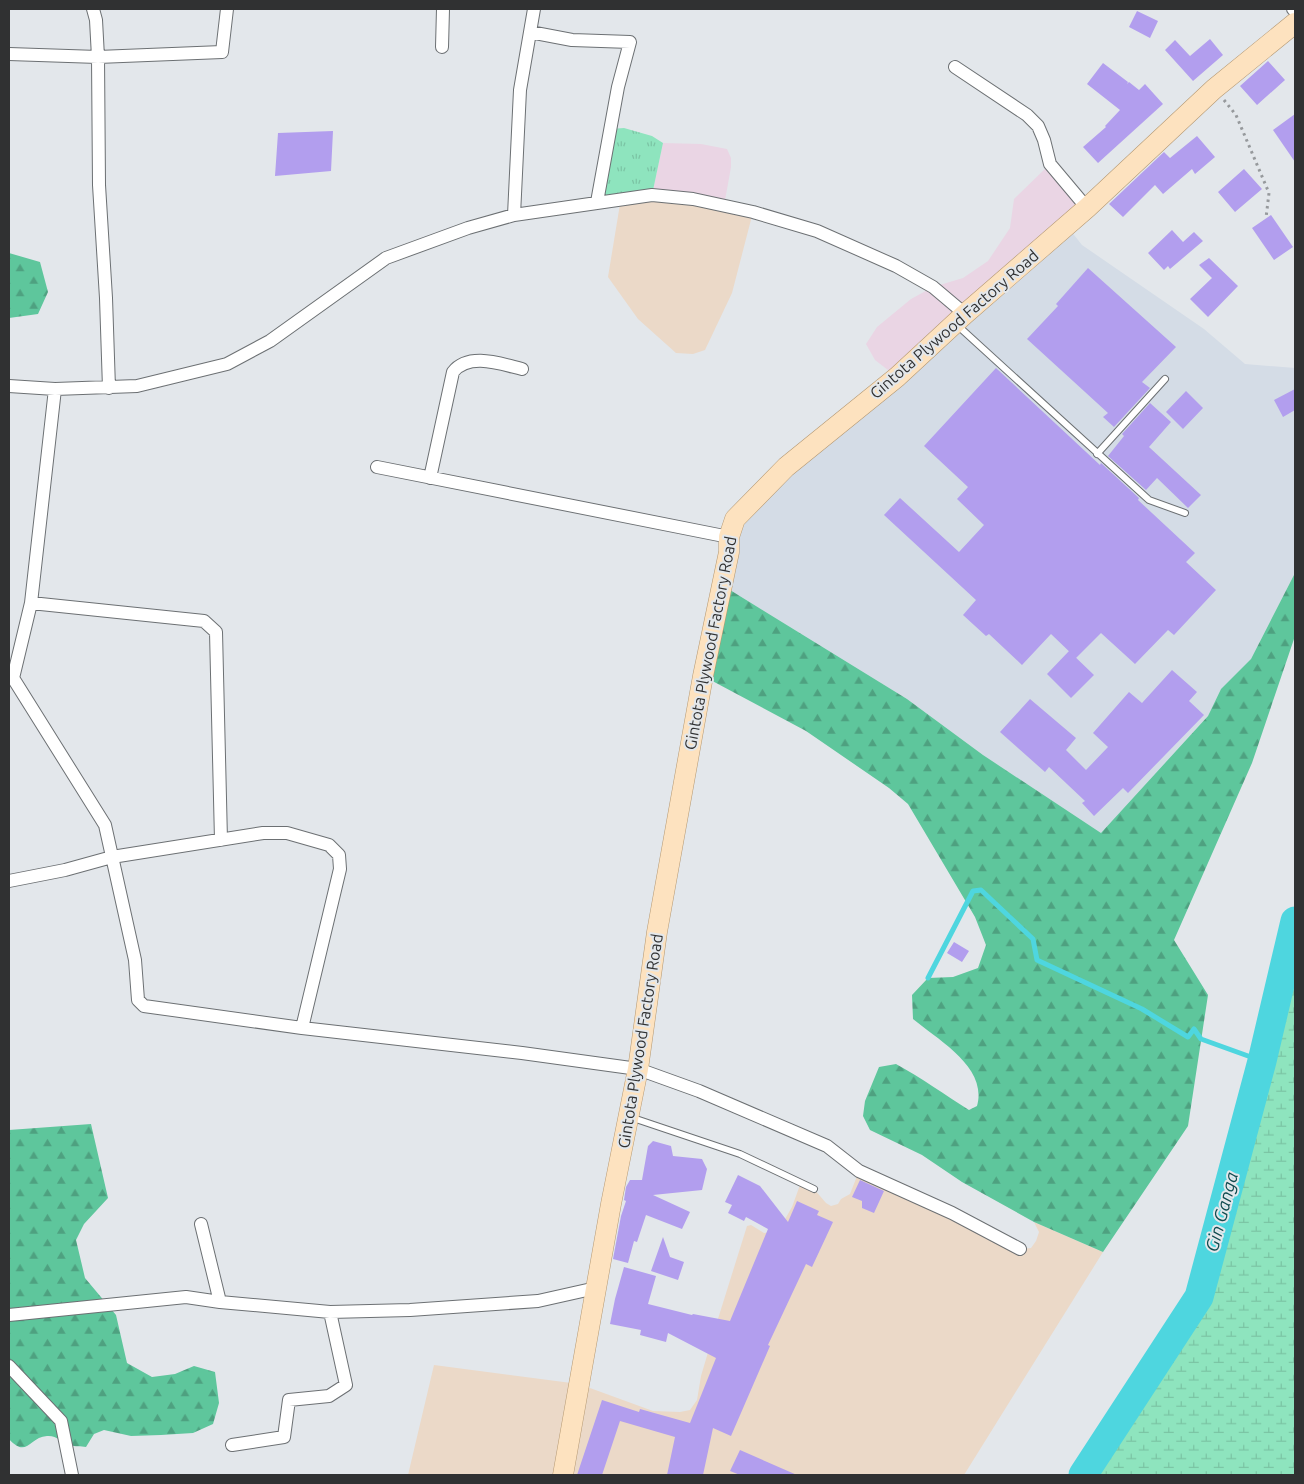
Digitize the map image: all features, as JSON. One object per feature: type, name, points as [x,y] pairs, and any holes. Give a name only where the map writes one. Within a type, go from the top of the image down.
[{"type":"main road","name":"Gintota Plywood Factory Road","points":[[563,1475],[596,1288],[638,1069],[657,932],[703,676],[729,552],[729,537],[735,519],[786,467],[897,376],[1087,208],[1214,89],[1295,23]]},
{"type":"street","points":[[93,9],[96,20],[98,57],[99,185],[109,388]]},
{"type":"street","points":[[9,54],[98,57],[222,52],[227,9]]},
{"type":"street","points":[[442,47],[443,9]]},
{"type":"street","points":[[514,215],[520,90],[534,9]]},
{"type":"street","points":[[530,32],[572,40],[630,42],[618,86],[597,202]]},
{"type":"street","points":[[955,67],[1027,115],[1038,126],[1050,164],[1087,208]]},
{"type":"street","points":[[9,386],[55,389],[137,386],[227,364],[270,341],[386,258],[468,228],[514,215],[652,195],[693,199],[753,212],[817,231],[896,266],[933,287],[960,319]]},
{"type":"street","points":[[430,478],[453,372],[459,365],[481,360],[522,369]]},
{"type":"street","points":[[55,389],[31,603],[13,678],[105,825],[135,960],[138,1000],[144,1006],[302,1028],[522,1053],[638,1069],[699,1091],[827,1146],[859,1171],[952,1213],[1020,1249]]},
{"type":"street","points":[[377,467],[729,537]]},
{"type":"street","points":[[31,603],[204,621],[216,632],[221,840]]},
{"type":"street","points":[[9,881],[65,870],[112,857],[263,833],[287,833],[329,845],[339,855],[340,869],[302,1028]]},
{"type":"street","points":[[201,1224],[220,1302]]},
{"type":"street","points":[[9,1315],[186,1297],[330,1312],[410,1310],[538,1301],[596,1288]]},
{"type":"street","points":[[232,1445],[284,1437],[289,1400],[329,1396],[346,1385],[330,1312]]},
{"type":"street","points":[[9,1366],[61,1422],[72,1475]]},
{"type":"lane","points":[[960,319],[1097,454],[1149,500],[1185,513]]},
{"type":"lane","points":[[1097,454],[1165,379]]},
{"type":"lane","points":[[629,1117],[740,1154],[814,1189]]},
{"type":"path","points":[[1214,89],[1236,115],[1269,193],[1266,218]]},
{"type":"shaded area","points":[[663,143],[701,144],[727,149],[731,158],[731,167],[724,206],[652,195]]},
{"type":"shaded area","points":[[1050,164],[1087,208],[897,377],[875,360],[866,344],[877,327],[911,299],[933,287],[963,278],[988,261],[1010,228],[1014,199]]},
{"type":"shaded area","points":[[652,195],[753,212],[732,293],[705,350],[693,354],[676,353],[638,319],[608,277],[621,198]]},
{"type":"shaded area","points":[[1067,226],[1082,245],[1204,329],[1245,364],[1295,368],[1295,573],[1251,659],[1221,689],[1208,716],[1101,833],[983,755],[907,699],[722,585],[735,519]]},
{"type":"shaded area","points":[[859,1171],[1020,1249],[1031,1248],[1036,1241],[1039,1232],[1034,1222],[1103,1252],[964,1475],[408,1475],[434,1365],[579,1384],[653,1411],[680,1412],[690,1410],[697,1400],[701,1376],[747,1226],[751,1225],[764,1233],[773,1232],[780,1228],[792,1207],[800,1185],[814,1189],[831,1206],[838,1204],[841,1199],[850,1194]]},
{"type":"green space","points":[[624,128],[652,136],[663,143],[652,195],[597,202],[610,129]]},
{"type":"green space","points":[[9,253],[40,262],[48,292],[38,314],[9,318]]},
{"type":"green space","points":[[1295,573],[1295,636],[1252,763],[1174,940],[1208,995],[1188,1126],[1103,1252],[1034,1222],[962,1182],[922,1155],[870,1130],[863,1116],[865,1101],[879,1067],[896,1064],[969,1110],[977,1106],[978,1092],[975,1079],[968,1067],[947,1045],[913,1019],[912,995],[928,978],[953,977],[978,968],[986,945],[975,917],[908,804],[889,788],[806,731],[703,676],[722,585],[907,699],[983,755],[1101,833],[1208,716],[1221,689],[1251,659]]},
{"type":"green space","points":[[1295,921],[1295,1475],[1083,1475],[1199,1297],[1262,1061]]},
{"type":"green space","points":[[91,1124],[108,1198],[84,1224],[76,1240],[85,1278],[116,1315],[127,1363],[152,1377],[175,1374],[194,1366],[215,1372],[219,1403],[213,1424],[193,1433],[131,1436],[104,1430],[94,1434],[86,1447],[72,1446],[47,1436],[41,1437],[24,1447],[20,1447],[9,1439],[9,1130]]},
{"type":"building","points":[[1137,11],[1158,21],[1150,38],[1129,27]]},
{"type":"building","points":[[1210,39],[1223,55],[1193,81],[1165,50],[1175,40],[1190,56]]},
{"type":"building","points":[[1268,61],[1285,80],[1257,105],[1240,86]]},
{"type":"building","points":[[1103,63],[1128,82],[1127,84],[1129,82],[1139,90],[1145,84],[1163,104],[1098,163],[1083,147],[1106,127],[1120,110],[1087,84]]},
{"type":"building","points":[[1295,114],[1295,162],[1273,130]]},
{"type":"building","points":[[333,131],[331,171],[275,176],[278,133]]},
{"type":"building","points":[[1197,136],[1215,157],[1195,174],[1192,169],[1163,194],[1155,185],[1123,217],[1109,204],[1164,152],[1170,158]]},
{"type":"building","points":[[1244,169],[1262,189],[1235,212],[1218,192]]},
{"type":"building","points":[[1271,215],[1293,247],[1274,260],[1252,228]]},
{"type":"building","points":[[1172,230],[1183,242],[1194,232],[1203,241],[1170,269],[1168,266],[1164,270],[1148,253]]},
{"type":"building","points":[[1209,258],[1238,286],[1208,317],[1190,299],[1212,278],[1199,265]]},
{"type":"building","points":[[1088,268],[1176,347],[1142,382],[1150,388],[1114,427],[1103,417],[1108,413],[1027,339],[1058,306],[1056,304]]},
{"type":"building","points":[[996,368],[1100,465],[1101,463],[1139,498],[1138,500],[1195,553],[1186,562],[1216,590],[1174,635],[1168,630],[1135,664],[1101,633],[1076,658],[1051,634],[1022,665],[989,634],[986,636],[963,615],[976,600],[884,515],[900,498],[959,552],[984,525],[957,499],[968,487],[924,446]]},
{"type":"building","points":[[1295,389],[1295,410],[1283,417],[1274,400]]},
{"type":"building","points":[[1186,391],[1203,408],[1183,429],[1166,412]]},
{"type":"building","points":[[1150,403],[1171,422],[1149,447],[1201,495],[1188,508],[1157,478],[1146,490],[1108,456],[1124,436],[1122,434]]},
{"type":"building","points":[[1069,651],[1094,675],[1071,698],[1047,674]]},
{"type":"building","points":[[1172,670],[1197,692],[1189,701],[1204,715],[1128,793],[1123,788],[1094,816],[1082,803],[1085,801],[1049,767],[1045,772],[1000,732],[1030,699],[1076,738],[1066,750],[1086,770],[1108,747],[1093,733],[1129,692],[1142,703]]},
{"type":"building","points":[[954,942],[969,951],[962,962],[947,953]]},
{"type":"building","points":[[653,1141],[671,1146],[673,1156],[702,1159],[707,1169],[702,1190],[653,1195],[690,1212],[682,1229],[646,1215],[637,1242],[634,1241],[628,1263],[613,1259],[621,1216],[626,1201],[624,1200],[626,1187],[630,1180],[642,1180],[648,1146]]},
{"type":"building","points":[[738,1175],[760,1186],[788,1222],[797,1201],[819,1211],[817,1215],[833,1222],[812,1267],[806,1264],[768,1345],[770,1346],[731,1436],[713,1428],[703,1475],[667,1475],[675,1437],[620,1421],[602,1475],[577,1475],[602,1400],[639,1412],[640,1409],[690,1423],[716,1358],[668,1333],[666,1342],[640,1335],[641,1330],[610,1324],[624,1267],[656,1276],[648,1304],[692,1315],[730,1321],[768,1229],[746,1217],[744,1221],[728,1213],[732,1205],[725,1202]]},
{"type":"building","points":[[860,1180],[884,1191],[874,1213],[862,1208],[862,1201],[852,1197]]},
{"type":"building","points":[[663,1237],[670,1257],[684,1262],[678,1280],[651,1271]]},
{"type":"building","points":[[740,1450],[797,1475],[740,1475],[730,1471]]},
{"type":"waterway","points":[[928,978],[973,891],[981,890],[1033,939],[1037,960],[1142,1009],[1188,1037],[1194,1029],[1201,1039],[1262,1061]]},
{"type":"waterway","name":"Gin Ganga","points":[[1083,1475],[1199,1297],[1262,1061],[1295,921]]}]
